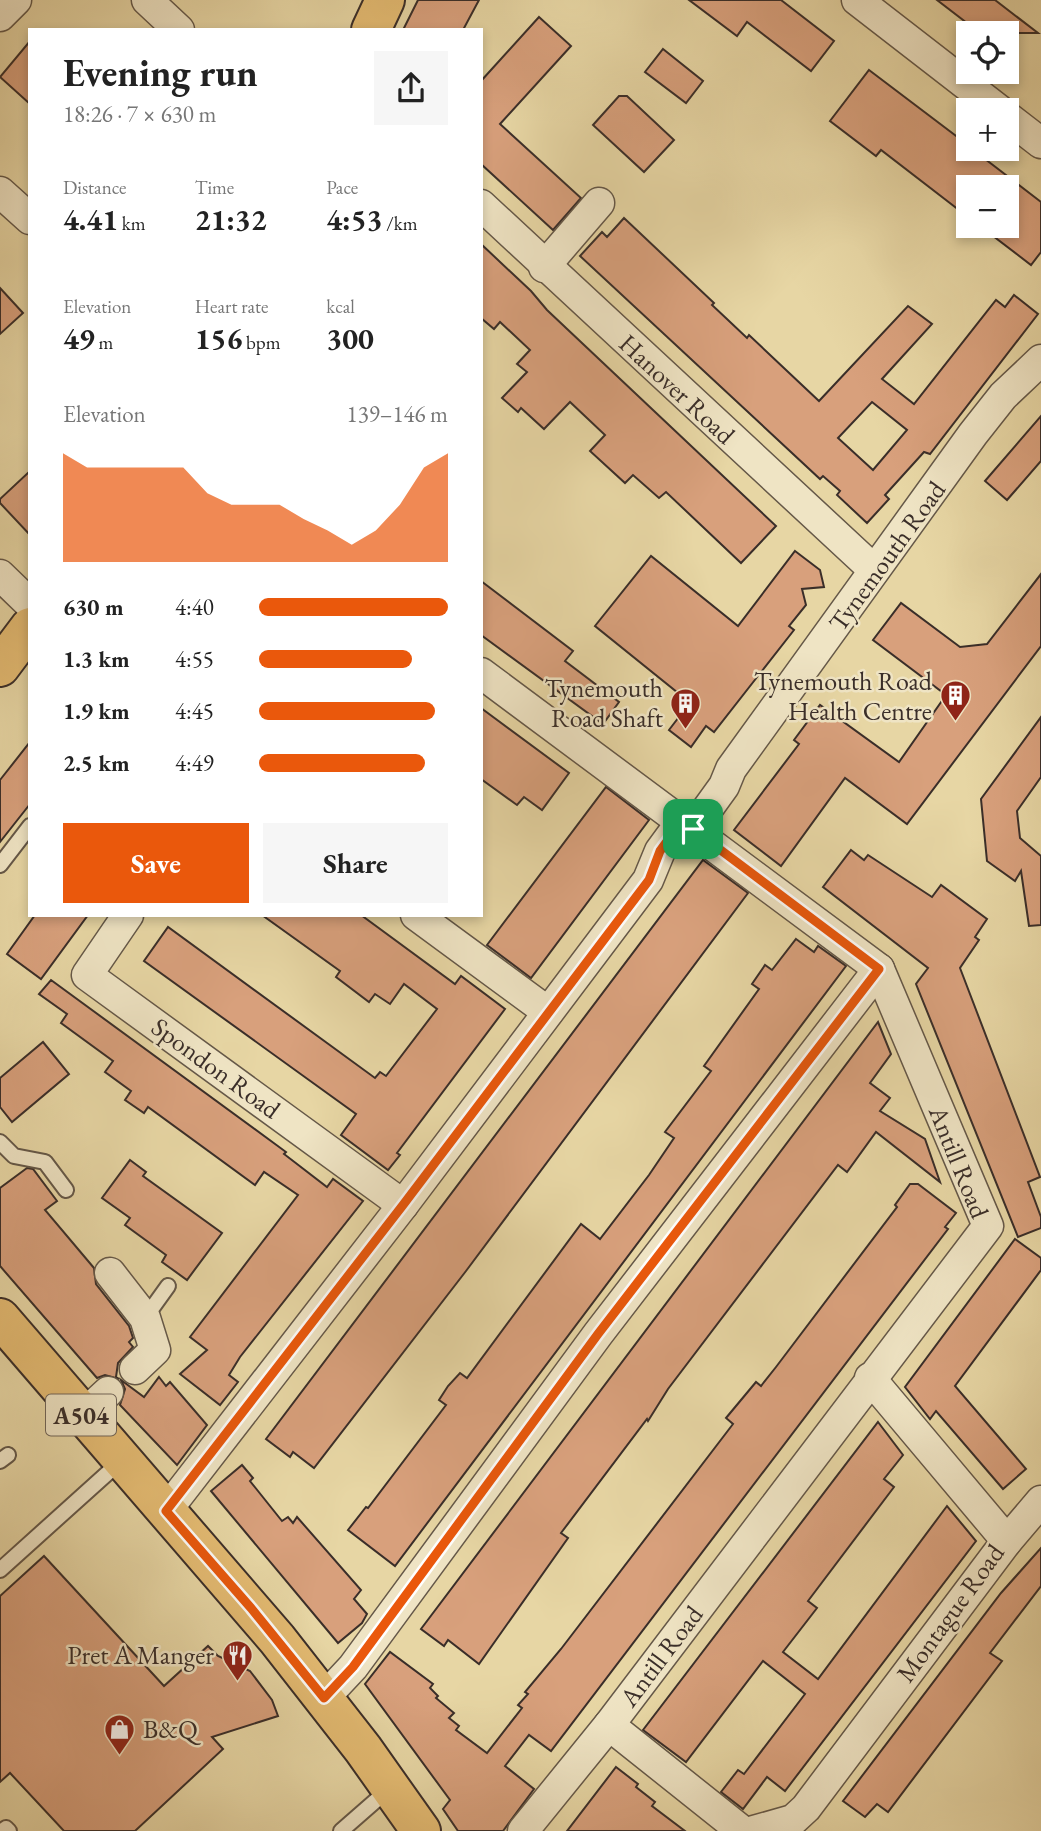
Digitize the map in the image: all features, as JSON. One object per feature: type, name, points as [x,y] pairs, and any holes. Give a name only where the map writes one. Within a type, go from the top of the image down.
[{"type":"main road","points":[[372,28],[385,0]]},
{"type":"main road","points":[[0,667],[28,627]]},
{"type":"main road","name":"A504","points":[[0,1318],[95,1404],[121,1461],[251,1608],[324,1698],[421,1831]]},
{"type":"street","points":[[0,16],[16,0]]},
{"type":"street","points":[[147,0],[177,28]]},
{"type":"street","points":[[857,0],[984,98]]},
{"type":"street","points":[[1019,126],[1041,143]]},
{"type":"street","points":[[0,192],[28,217]]},
{"type":"street","points":[[544,267],[600,203]]},
{"type":"street","name":"Hanover Road","points":[[483,207],[544,267],[874,570]]},
{"type":"street","name":"Tynemouth Road","points":[[166,1511],[403,1205],[654,871],[660,851],[724,786],[732,768],[1003,396],[1041,359]]},
{"type":"street","points":[[0,575],[28,627]]},
{"type":"street","points":[[324,1698],[353,1667],[598,1334],[879,969],[483,674]]},
{"type":"street","name":"Spondon Road","points":[[127,917],[87,975],[403,1205]]},
{"type":"street","points":[[419,917],[548,1012]]},
{"type":"street","name":"Antill Road","points":[[523,1831],[609,1726],[870,1378],[988,1226],[879,969]]},
{"type":"street","points":[[110,1273],[145,1318],[155,1350],[135,1369]]},
{"type":"street","name":"Montague Road","points":[[754,1831],[793,1819],[806,1808],[1007,1541],[870,1378]]},
{"type":"street","points":[[1007,1541],[1036,1517]]},
{"type":"street","points":[[609,1726],[742,1831]]},
{"type":"lane","points":[[0,866],[28,829]]},
{"type":"lane","points":[[0,1142],[14,1156],[45,1162],[66,1191]]},
{"type":"lane","points":[[145,1318],[168,1286]]},
{"type":"lane","points":[[0,1570],[121,1461]]},
{"type":"lane","points":[[341,1831],[390,1788]]},
{"type":"building","points":[[418,0],[479,0],[464,28],[404,28]]},
{"type":"building","points":[[689,0],[781,0],[834,41],[811,71],[747,22],[737,36]]},
{"type":"building","points":[[937,0],[995,0],[1038,33],[1019,33],[1019,21],[964,21]]},
{"type":"building","points":[[539,17],[571,46],[500,124],[581,198],[553,230],[483,166],[483,79]]},
{"type":"building","points":[[28,43],[28,102],[0,77]]},
{"type":"building","points":[[663,49],[703,81],[686,103],[645,72]]},
{"type":"building","points":[[869,70],[956,136],[956,161],[988,161],[1006,175],[956,175],[956,208],[881,150],[876,156],[830,121]]},
{"type":"building","points":[[619,96],[627,96],[674,140],[644,172],[593,125]]},
{"type":"building","points":[[1019,185],[1041,202],[1041,252],[1031,265],[996,238],[1019,238]]},
{"type":"building","points":[[624,218],[747,338],[749,335],[819,401],[908,306],[932,324],[882,379],[914,404],[996,300],[1005,307],[1014,295],[1038,314],[930,454],[924,452],[885,495],[889,499],[867,523],[837,495],[840,491],[823,476],[820,479],[580,256],[602,232],[607,237]],"holes":[[[872,402],[907,430],[873,470],[838,438]]]},
{"type":"building","points":[[483,246],[547,310],[776,526],[741,563],[666,492],[659,498],[633,475],[625,483],[590,451],[605,435],[570,402],[544,429],[521,408],[518,412],[502,398],[527,372],[517,364],[530,350],[500,322],[494,329],[483,320]]},
{"type":"building","points":[[0,288],[23,313],[0,334]]},
{"type":"building","points":[[1041,416],[1041,461],[1007,500],[985,481]]},
{"type":"building","points":[[28,473],[28,533],[0,503],[0,499]]},
{"type":"building","points":[[795,551],[820,570],[824,587],[802,589],[806,605],[789,626],[794,630],[714,732],[706,726],[691,747],[669,730],[685,709],[678,704],[683,697],[595,626],[651,556],[738,626]]},
{"type":"building","name":"Tynemouth Road Health Centre","points":[[1041,574],[1041,646],[907,824],[845,778],[781,866],[734,830],[799,744],[794,740],[820,705],[899,762],[946,695],[873,640],[901,603],[960,647],[987,644]]},
{"type":"building","points":[[483,583],[573,651],[565,661],[619,702],[603,724],[483,636]]},
{"type":"building","points":[[483,709],[569,773],[542,810],[524,797],[517,805],[483,780]]},
{"type":"building","points":[[1041,717],[1041,777],[1017,811],[1020,838],[1041,856],[1041,925],[1029,926],[1021,871],[1015,881],[987,861],[981,799]]},
{"type":"building","points":[[28,745],[28,807],[0,842],[0,780]]},
{"type":"building","points":[[606,787],[649,820],[531,978],[487,945]]},
{"type":"building","points":[[851,850],[864,860],[868,855],[932,897],[941,885],[987,919],[975,937],[979,940],[960,968],[1040,1177],[1028,1182],[1041,1217],[1041,1228],[1018,1237],[916,984],[928,968],[823,887]]},
{"type":"building","points":[[703,860],[748,893],[466,1271],[314,1468],[293,1452],[290,1457],[266,1439]]},
{"type":"building","points":[[34,917],[87,917],[41,979],[7,954]]},
{"type":"building","points":[[265,917],[364,917],[455,984],[461,976],[505,1009],[397,1153],[400,1155],[388,1170],[341,1135],[356,1114],[144,961],[168,927],[375,1078],[380,1072],[386,1076],[437,1009],[404,984],[390,1004],[375,994],[369,1002],[336,977],[340,971]]},
{"type":"building","points":[[796,939],[814,952],[818,946],[846,966],[395,1566],[348,1530],[366,1507],[368,1508],[446,1405],[439,1400],[448,1386],[460,1373],[467,1378],[581,1224],[600,1239],[649,1175],[674,1138],[665,1132],[711,1071],[704,1066],[759,989],[752,984],[765,965],[772,970]]},
{"type":"building","points":[[51,980],[286,1152],[284,1154],[327,1187],[333,1179],[363,1201],[240,1357],[229,1375],[238,1382],[220,1405],[180,1374],[207,1350],[190,1337],[298,1195],[264,1172],[255,1185],[148,1107],[144,1113],[125,1100],[131,1091],[105,1072],[113,1061],[61,1023],[67,1014],[39,994]]},
{"type":"building","points":[[878,1022],[891,1054],[870,1083],[890,1098],[880,1111],[925,1139],[940,1182],[876,1132],[847,1172],[838,1165],[668,1389],[648,1421],[647,1419],[561,1533],[568,1538],[479,1664],[448,1640],[444,1646],[421,1629]]},
{"type":"building","points":[[43,1042],[69,1074],[12,1122],[0,1107],[0,1078]]},
{"type":"building","points":[[130,1160],[146,1172],[143,1176],[222,1233],[187,1280],[162,1262],[166,1255],[125,1225],[130,1218],[102,1198]]},
{"type":"building","points":[[27,1168],[33,1169],[57,1201],[45,1210],[94,1268],[96,1284],[129,1326],[133,1338],[129,1342],[133,1347],[118,1363],[116,1377],[119,1379],[105,1375],[97,1378],[0,1266],[0,1188]]},
{"type":"building","points":[[910,1184],[918,1184],[956,1213],[945,1227],[948,1229],[551,1751],[529,1735],[505,1766],[534,1789],[503,1831],[458,1831],[443,1809],[450,1800],[365,1684],[390,1652],[433,1684],[430,1688],[438,1696],[436,1698],[454,1713],[449,1718],[459,1726],[456,1730],[487,1753],[522,1708],[518,1705],[528,1694],[525,1692],[733,1424],[726,1418],[756,1382],[761,1386],[776,1367],[897,1207],[895,1205]]},
{"type":"building","points":[[1015,1239],[1041,1258],[1041,1270],[955,1386],[1026,1469],[1003,1489],[936,1411],[930,1419],[905,1387]]},
{"type":"building","points":[[159,1377],[166,1386],[170,1382],[207,1425],[177,1465],[120,1405],[125,1389],[121,1380],[144,1397]]},
{"type":"building","points":[[878,1422],[903,1455],[884,1479],[894,1487],[808,1601],[817,1608],[783,1652],[818,1679],[947,1506],[976,1541],[785,1791],[767,1777],[743,1809],[721,1792],[738,1770],[744,1774],[805,1694],[763,1661],[686,1762],[643,1730]]},
{"type":"building","points":[[242,1465],[253,1478],[250,1481],[282,1521],[288,1517],[293,1523],[297,1517],[361,1590],[354,1599],[367,1614],[362,1623],[338,1643],[211,1491]]},
{"type":"building","points":[[1041,1548],[1041,1586],[990,1653],[1002,1661],[888,1812],[877,1804],[865,1817],[843,1801],[1001,1593]]},
{"type":"building","points":[[44,1556],[164,1686],[208,1646],[218,1656],[250,1671],[272,1700],[278,1716],[212,1737],[223,1749],[135,1831],[64,1831],[10,1773],[0,1782],[0,1596]]},
{"type":"building","points":[[616,1767],[655,1802],[652,1806],[685,1831],[567,1831]]},
{"type":"place","name":"Tynemouth Road Health Centre","points":[[955,723]]},
{"type":"place","name":"Tynemouth Road Shaft","points":[[686,730]]},
{"type":"place","name":"Pret A Manger","points":[[237,1682]]},
{"type":"place","name":"B&Q","points":[[120,1756]]},
{"type":"route","points":[[682,821],[693,829],[879,969],[598,1334],[353,1667],[324,1698],[251,1608],[166,1511],[403,1205],[649,880],[660,851],[682,821]]}]
